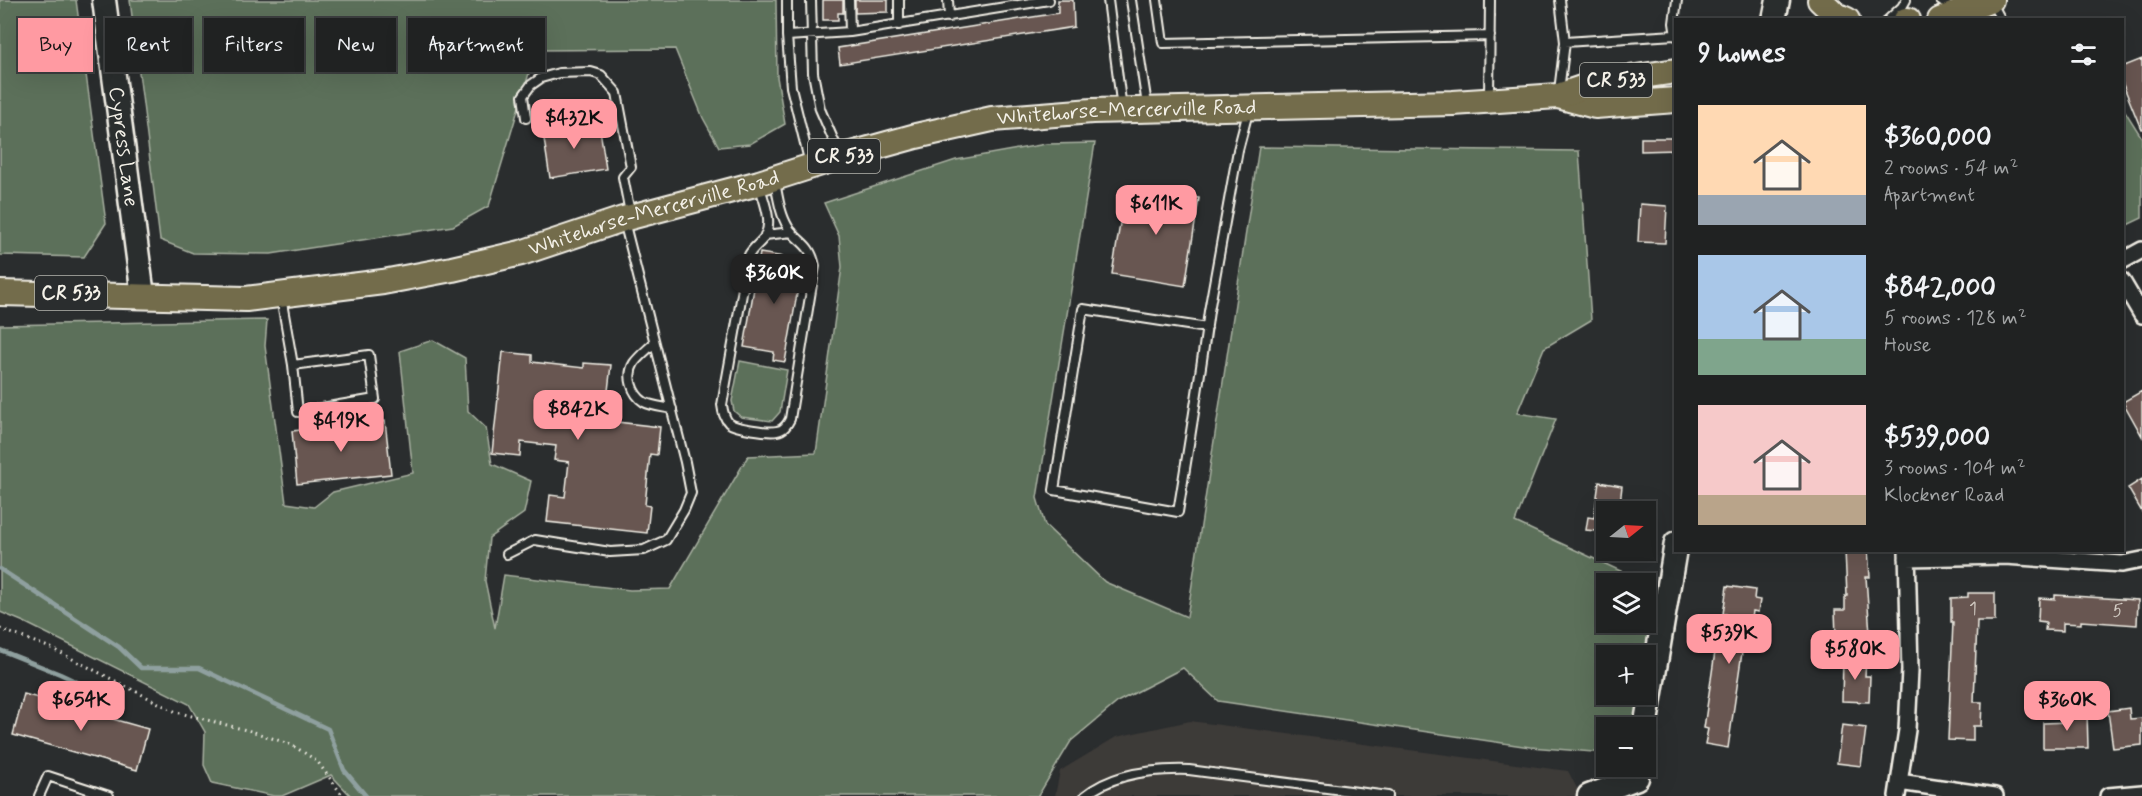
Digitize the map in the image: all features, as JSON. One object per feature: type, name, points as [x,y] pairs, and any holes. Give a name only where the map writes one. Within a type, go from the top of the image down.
[{"type":"main road","points":[[1820,0],[1843,18]]},
{"type":"main road","points":[[1944,14],[1991,0]]},
{"type":"main road","name":"Whitehorse-Mercerville Road","points":[[0,293],[246,298],[383,282],[521,253],[627,218],[767,180],[840,157],[916,136],[992,119],[1122,110],[1453,103],[1558,96],[1596,82],[1674,71]]},
{"type":"main road","name":"Whitehorse-Mercerville Road","points":[[1558,96],[1595,106],[1674,100]]},
{"type":"street","name":"Cypress Lane","points":[[104,0],[142,296]]},
{"type":"street","points":[[1774,18],[1778,0]]},
{"type":"street","points":[[2124,260],[2142,250]]},
{"type":"street","points":[[2124,284],[2142,315]]},
{"type":"street","points":[[1647,717],[1674,552]]},
{"type":"street","points":[[1995,796],[1898,789],[1907,730],[1910,670],[1907,554],[2005,556],[2122,564],[2142,561]]},
{"type":"street","points":[[1590,796],[1637,780]]},
{"type":"street","points":[[2108,796],[2142,793]]},
{"type":"lane","points":[[787,0],[791,87],[811,166]]},
{"type":"lane","points":[[811,0],[813,74],[820,109],[840,157]]},
{"type":"lane","points":[[849,0],[850,32]]},
{"type":"lane","points":[[899,0],[899,24]]},
{"type":"lane","points":[[948,0],[949,17]]},
{"type":"lane","points":[[787,36],[850,32],[949,17],[998,4],[1049,0]]},
{"type":"lane","points":[[1108,0],[1122,110]]},
{"type":"lane","points":[[1131,0],[1148,110]]},
{"type":"lane","points":[[1157,0],[1163,43],[1490,36]]},
{"type":"lane","points":[[1489,100],[1490,0]]},
{"type":"lane","points":[[1558,96],[1565,42],[1560,0]]},
{"type":"lane","points":[[1675,18],[1677,0]]},
{"type":"lane","points":[[1890,18],[1906,0]]},
{"type":"lane","points":[[1991,0],[2000,18]]},
{"type":"lane","points":[[1565,42],[1674,36]]},
{"type":"lane","points":[[507,554],[535,540],[610,552],[644,550],[666,540],[684,510],[691,493],[689,477],[654,343],[627,218],[623,177],[631,167],[617,93],[601,75],[578,71],[559,73],[541,78],[531,85],[523,96],[526,118]]},
{"type":"lane","points":[[1207,328],[1083,309],[1054,490],[1178,512],[1238,150],[1249,107]]},
{"type":"lane","points":[[767,180],[785,222],[808,247],[813,256],[814,266],[790,419],[784,428],[778,431],[770,432],[736,426],[729,423],[722,405],[749,255],[753,247],[765,235],[792,232]]},
{"type":"lane","points":[[765,235],[767,180]]},
{"type":"lane","points":[[280,295],[293,365],[298,412],[375,399],[369,355],[293,365]]},
{"type":"lane","points":[[654,343],[630,370],[632,387],[645,403],[672,409]]},
{"type":"lane","points":[[1085,796],[1092,790],[1115,780],[1143,772],[1171,770],[1189,770],[1388,796]]},
{"type":"lane","points":[[39,796],[48,776],[109,796]]},
{"type":"path","points":[[0,629],[51,648],[176,712],[254,732],[292,745],[317,761],[343,796]]},
{"type":"shaded area","points":[[1190,721],[1568,771],[1581,796],[1055,796],[1060,771],[1116,737]]},
{"type":"green space","points":[[0,0],[76,0],[78,18],[18,18],[18,72],[86,72],[106,223],[84,257],[0,255]]},
{"type":"green space","points":[[130,0],[776,0],[777,77],[785,124],[750,144],[719,147],[703,118],[675,49],[545,50],[545,18],[408,18],[408,72],[529,72],[489,206],[453,226],[271,254],[193,253],[160,240],[139,72],[192,72],[192,18],[132,18]]},
{"type":"green space","points":[[2124,111],[2142,138],[2142,218],[2124,227]]},
{"type":"green space","points":[[1095,143],[1037,498],[1045,525],[1105,582],[1187,617],[1259,147],[1579,151],[1591,320],[1544,348],[1517,413],[1556,419],[1515,522],[1625,573],[1596,573],[1596,633],[1656,633],[1656,587],[1670,594],[1656,679],[1656,645],[1596,645],[1596,705],[1652,705],[1650,717],[1596,717],[1596,752],[1530,747],[1218,701],[1183,668],[1119,701],[1071,741],[1038,796],[351,796],[331,775],[282,796],[274,796],[212,783],[204,765],[205,732],[189,704],[0,612],[0,325],[267,320],[265,346],[286,503],[314,507],[333,492],[413,473],[400,351],[433,340],[465,358],[468,411],[486,428],[492,464],[531,481],[524,513],[489,538],[485,581],[495,628],[504,575],[630,590],[670,589],[748,456],[816,453],[842,267],[839,236],[824,203],[956,160],[1046,144]]},
{"type":"green space","points":[[740,361],[787,370],[780,412],[772,421],[741,417],[734,411],[732,401]]},
{"type":"building","points":[[823,0],[843,0],[843,13],[838,13],[838,20],[823,20]]},
{"type":"building","points":[[855,0],[888,0],[888,12],[855,13]]},
{"type":"building","points":[[1058,0],[1073,0],[1074,27],[840,64],[838,48],[1058,13]]},
{"type":"building","points":[[2142,59],[2142,129],[2124,87],[2124,66]]},
{"type":"building","points":[[599,123],[606,169],[550,178],[543,132]]},
{"type":"building","points":[[1641,138],[1674,138],[1674,150],[1641,151]]},
{"type":"building","points":[[1126,186],[1199,198],[1185,286],[1112,274]]},
{"type":"building","points":[[1640,204],[1667,206],[1665,243],[1638,242]]},
{"type":"building","points":[[760,253],[803,260],[785,362],[773,360],[774,352],[744,347]]},
{"type":"building","points":[[503,352],[532,355],[532,362],[584,368],[584,363],[611,365],[606,408],[617,422],[660,427],[657,455],[650,454],[645,505],[650,506],[647,533],[547,522],[550,495],[565,497],[569,462],[554,460],[556,446],[521,442],[520,456],[492,453]]},
{"type":"building","points":[[2142,391],[2142,436],[2124,404],[2124,401]]},
{"type":"building","points":[[385,421],[391,474],[297,484],[292,431]]},
{"type":"building","points":[[2142,479],[2142,512],[2128,488]]},
{"type":"building","points":[[1599,482],[1622,486],[1620,501],[1596,501]]},
{"type":"building","points":[[1596,504],[1596,531],[1586,530],[1588,517],[1594,518]]},
{"type":"building","points":[[1845,552],[1868,552],[1870,577],[1866,577],[1870,634],[1836,636],[1835,610],[1845,610],[1845,596],[1847,596]]},
{"type":"building","points":[[1727,586],[1755,590],[1754,599],[1760,600],[1758,612],[1753,611],[1750,633],[1745,632],[1728,748],[1705,744],[1708,729],[1704,728],[1716,645],[1721,646]]},
{"type":"building","points":[[1968,593],[1995,593],[1995,621],[1977,621],[1974,702],[1982,702],[1981,726],[1973,726],[1973,741],[1948,740],[1953,622],[1951,622],[1951,598],[1968,597]]},
{"type":"building","points":[[2055,595],[2138,600],[2137,625],[2081,621],[2081,624],[2063,623],[2063,631],[2045,630],[2046,622],[2038,621],[2039,598],[2055,599]]},
{"type":"building","points":[[1843,658],[1866,659],[1865,676],[1870,676],[1869,702],[1842,701]]},
{"type":"building","points":[[24,694],[148,729],[137,770],[13,735]]},
{"type":"building","points":[[2129,708],[2130,719],[2142,718],[2142,745],[2113,748],[2108,711]]},
{"type":"building","points":[[2069,711],[2087,711],[2088,748],[2043,748],[2043,723],[2069,722]]},
{"type":"building","points":[[1842,725],[1866,728],[1861,766],[1837,763]]},
{"type":"waterway","points":[[0,569],[119,647],[141,668],[199,668],[328,729],[344,770],[366,796]]},
{"type":"waterway","points":[[0,650],[60,674],[122,703]]}]
